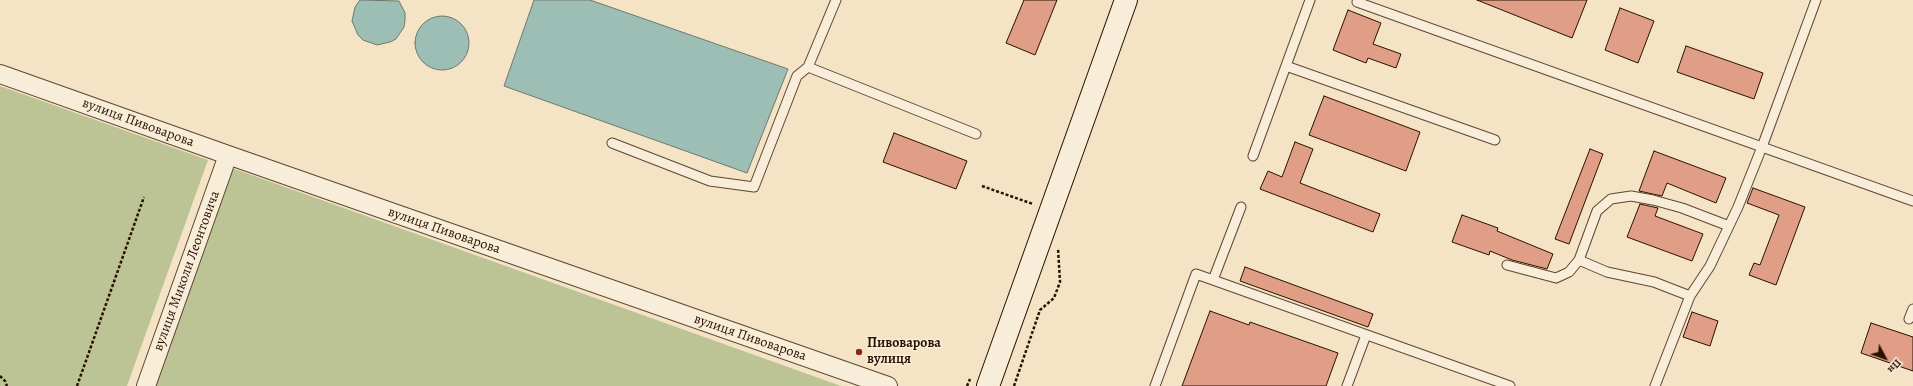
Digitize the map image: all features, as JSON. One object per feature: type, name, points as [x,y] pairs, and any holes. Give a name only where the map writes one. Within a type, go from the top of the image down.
[{"type":"main road","points":[[988,386],[1126,0]]},
{"type":"street","name":"вулиця Пивоварова","points":[[0,74],[228,156],[888,386]]},
{"type":"street","name":"вулиця Миколи Леонтовича","points":[[146,386],[228,156]]},
{"type":"lane","points":[[612,143],[710,181],[754,187],[797,76],[808,68],[836,0]]},
{"type":"lane","points":[[1252,156],[1310,0]]},
{"type":"lane","points":[[1655,386],[1690,296],[1710,266],[1729,226],[1762,147],[1816,0]]},
{"type":"lane","points":[[1357,2],[1913,202]]},
{"type":"lane","points":[[1286,66],[1495,140]]},
{"type":"lane","points":[[808,68],[976,134]]},
{"type":"lane","points":[[1507,265],[1556,278],[1569,272],[1579,260],[1597,211],[1611,199],[1631,196],[1653,200],[1682,208],[1729,226]]},
{"type":"lane","points":[[1213,280],[1242,207]]},
{"type":"lane","points":[[1579,260],[1607,272],[1654,282],[1690,296]]},
{"type":"lane","points":[[1155,386],[1196,274],[1510,386]]},
{"type":"lane","points":[[1909,320],[1913,309]]},
{"type":"lane","points":[[1347,386],[1366,335]]},
{"type":"path","points":[[982,186],[1033,204]]},
{"type":"path","points":[[77,386],[144,197]]},
{"type":"path","points":[[1014,386],[1040,310],[1054,298],[1060,282],[1058,244]]},
{"type":"path","points":[[0,376],[6,381],[6,386]]},
{"type":"green space","points":[[0,86],[208,160],[127,386],[0,386]]},
{"type":"green space","points":[[232,168],[841,386],[154,386]]},
{"type":"water","points":[[360,0],[399,1],[405,13],[405,20],[404,27],[396,39],[377,45],[363,40],[358,35],[352,21],[355,7]]},
{"type":"water","points":[[534,0],[590,0],[788,69],[747,173],[504,86]]},
{"type":"water","points":[[437,16],[447,16],[457,20],[465,28],[469,38],[469,48],[465,58],[457,66],[447,70],[437,70],[427,66],[419,58],[415,48],[415,38],[419,28],[427,20]]},
{"type":"building","points":[[1024,0],[1057,0],[1035,55],[1006,43]]},
{"type":"building","points":[[1477,0],[1587,0],[1572,38]]},
{"type":"building","points":[[1620,8],[1654,21],[1638,63],[1605,50]]},
{"type":"building","points":[[1348,10],[1381,23],[1373,44],[1401,54],[1396,68],[1368,58],[1366,63],[1333,50]]},
{"type":"building","points":[[1686,46],[1763,73],[1754,99],[1677,72]]},
{"type":"building","points":[[1324,96],[1420,132],[1406,171],[1309,135]]},
{"type":"building","points":[[894,133],[967,161],[956,189],[883,162]]},
{"type":"building","points":[[1295,142],[1313,149],[1300,183],[1380,214],[1373,232],[1260,189],[1268,171],[1282,177]]},
{"type":"building","points":[[1590,149],[1603,154],[1569,244],[1555,239]]},
{"type":"building","points":[[1654,151],[1726,178],[1716,203],[1667,183],[1662,196],[1639,191]]},
{"type":"building","points":[[1753,188],[1805,207],[1776,285],[1749,275],[1754,263],[1760,265],[1779,215],[1747,203]]},
{"type":"building","points":[[1640,204],[1658,208],[1655,216],[1703,234],[1692,261],[1627,237]]},
{"type":"building","points":[[1462,215],[1498,228],[1497,231],[1553,254],[1547,269],[1512,260],[1490,251],[1489,255],[1452,242]]},
{"type":"building","points":[[1245,267],[1373,314],[1368,327],[1240,281]]},
{"type":"building","points":[[1210,311],[1249,325],[1250,322],[1338,353],[1326,386],[1182,386]]},
{"type":"building","points":[[1692,312],[1718,321],[1710,346],[1683,337]]},
{"type":"building","points":[[1871,323],[1913,337],[1913,371],[1861,353]]},
{"type":"place","name":"Пивоварова вулиця","points":[[859,352]]}]
